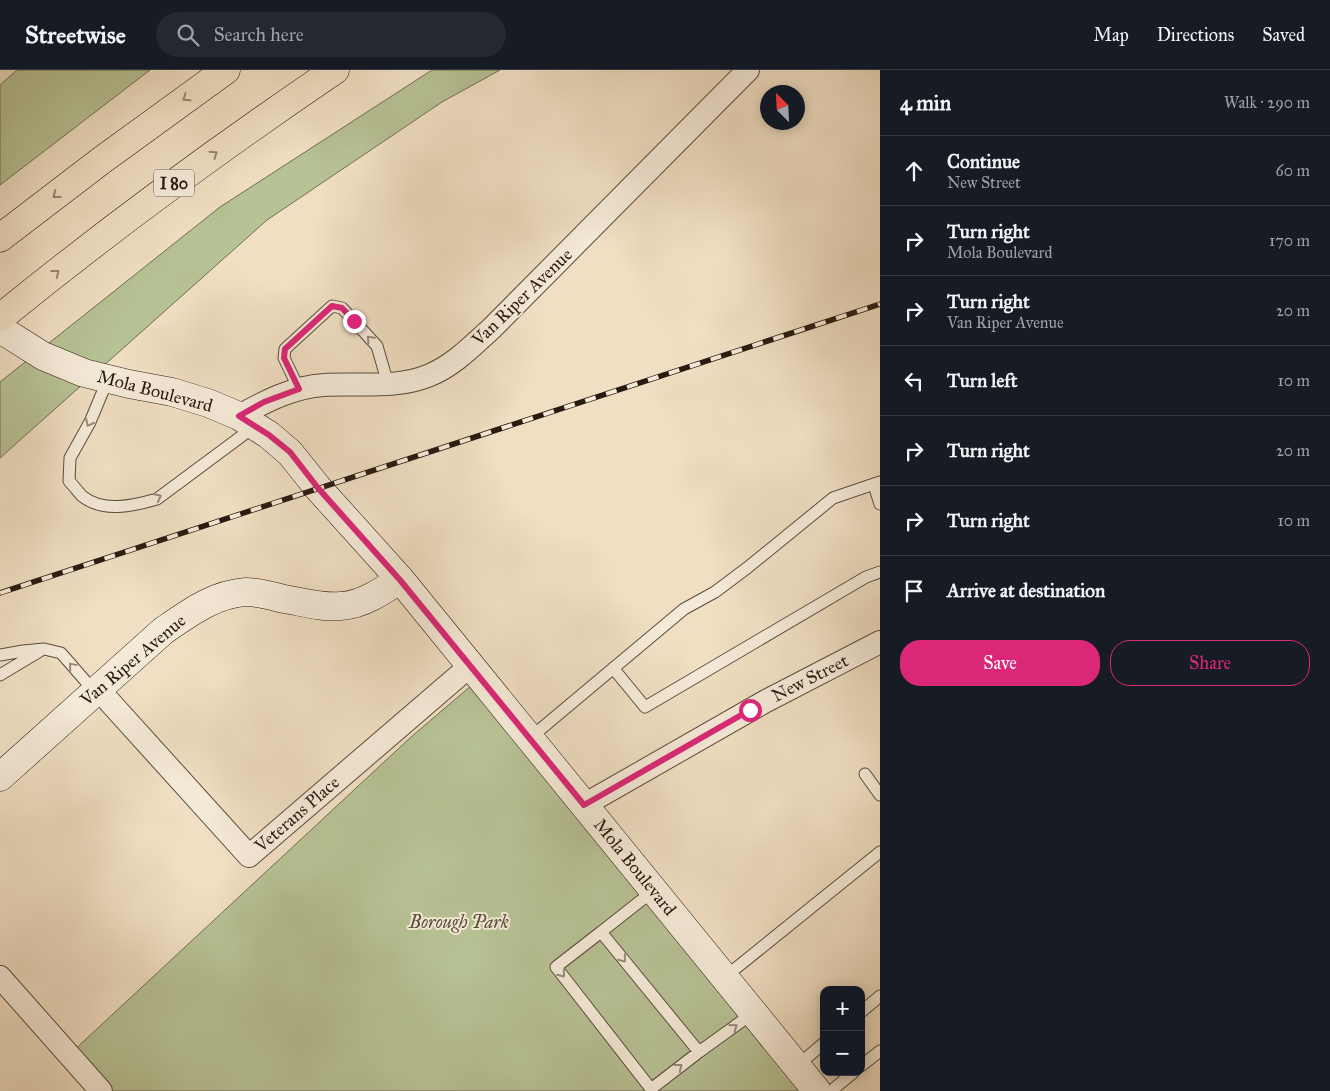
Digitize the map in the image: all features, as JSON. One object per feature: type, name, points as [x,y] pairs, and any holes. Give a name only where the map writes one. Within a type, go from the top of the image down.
[{"type":"highway","points":[[0,238],[102,160],[226,70]]},
{"type":"highway","name":"I 80","points":[[9,310],[193,170],[336,70]]},
{"type":"street","name":"Van Riper Avenue","points":[[247,421],[264,402],[299,389],[322,385],[401,383],[430,375],[454,362],[491,329],[748,70]]},
{"type":"street","name":"Mola Boulevard","points":[[0,329],[43,356],[84,373],[172,392],[208,403],[247,421],[269,435],[290,452],[318,488],[400,580],[817,1091]]},
{"type":"street","name":"Van Riper Avenue","points":[[0,778],[163,631],[217,597],[247,592],[324,606],[343,606],[363,601],[400,580]]},
{"type":"street","name":"New Street","points":[[584,805],[766,700],[880,642]]},
{"type":"street","name":"Veterans Place","points":[[96,690],[249,856],[470,666]]},
{"type":"street","points":[[0,977],[101,1091]]},
{"type":"lane","points":[[299,389],[284,358],[285,349],[332,306],[342,308],[377,346],[388,384]]},
{"type":"lane","points":[[108,379],[90,422],[70,458],[69,481],[83,497],[102,506],[139,504],[157,499],[247,421]]},
{"type":"lane","points":[[530,738],[684,609],[715,592],[833,498],[877,483],[880,504]]},
{"type":"lane","points":[[613,668],[645,707],[866,578],[880,572]]},
{"type":"lane","points":[[0,656],[44,649],[61,653],[96,690]]},
{"type":"lane","points":[[0,675],[44,649]]},
{"type":"lane","points":[[865,774],[880,795]]},
{"type":"lane","points":[[724,977],[880,852]]},
{"type":"lane","points":[[653,891],[556,967],[651,1089],[752,1013]]},
{"type":"lane","points":[[601,932],[699,1052]]},
{"type":"lane","points":[[865,1009],[880,996]]},
{"type":"lane","points":[[797,1066],[820,1046]]},
{"type":"lane","points":[[865,1063],[880,1051]]},
{"type":"lane","points":[[831,1091],[849,1076]]},
{"type":"green space","points":[[17,70],[150,70],[0,185],[0,85]]},
{"type":"green space","points":[[432,70],[500,70],[442,102],[267,220],[0,458],[0,382],[220,207]]},
{"type":"green space","name":"Borough Park","points":[[479,679],[815,1091],[101,1091],[70,1054],[411,737]]},
{"type":"railway","points":[[0,593],[880,304]]},
{"type":"route","points":[[354,321],[342,308],[332,306],[285,349],[284,358],[299,389],[264,402],[239,416],[269,435],[290,452],[318,488],[400,580],[584,805],[750,710]]}]
